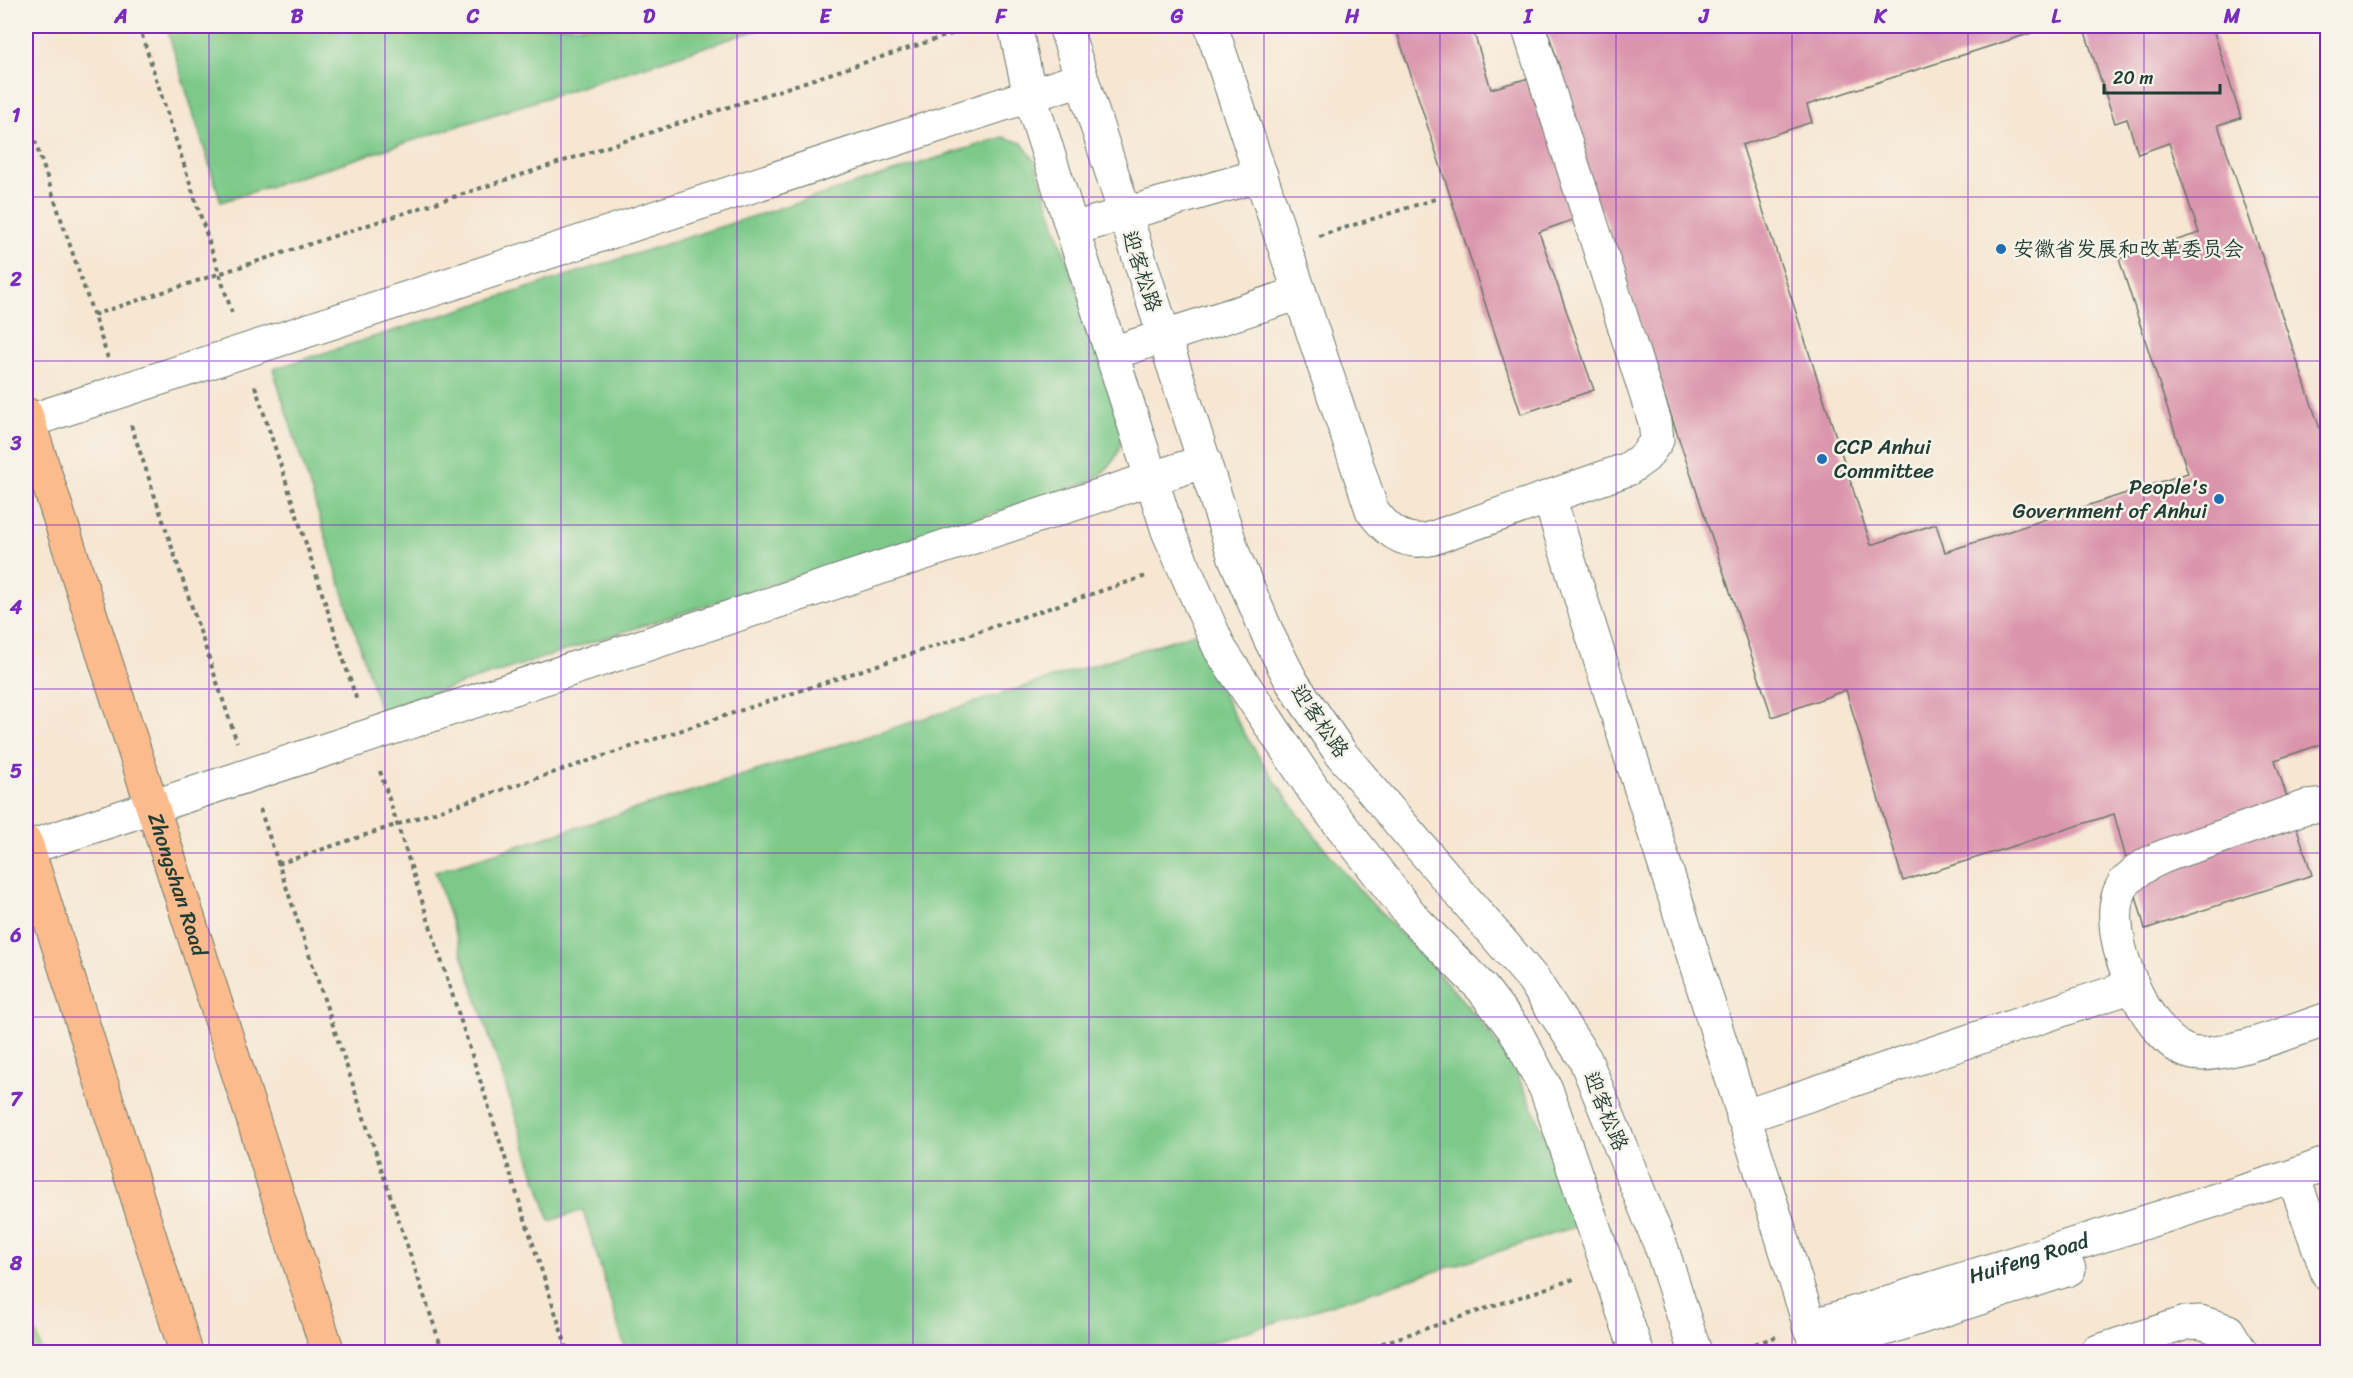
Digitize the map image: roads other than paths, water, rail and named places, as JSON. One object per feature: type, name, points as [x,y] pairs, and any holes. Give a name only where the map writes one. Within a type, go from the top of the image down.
[{"type":"main road","name":"Zhongshan Road","points":[[26,419],[328,1353]]},
{"type":"main road","points":[[26,845],[186,1353]]},
{"type":"street","name":"迎客松路","points":[[1015,26],[1030,96],[1168,531],[1220,650],[1315,792],[1414,919],[1482,988],[1516,1032],[1546,1089],[1637,1353]]},
{"type":"street","name":"迎客松路","points":[[1065,26],[1235,558],[1270,639],[1292,682],[1342,755],[1533,979],[1585,1059],[1662,1249],[1695,1353]]},
{"type":"street","points":[[1211,26],[1372,510],[1387,528],[1408,540],[1423,541],[1628,469],[1645,457],[1657,440],[1655,422],[1528,26]]},
{"type":"street","points":[[26,419],[119,392],[1081,80]]},
{"type":"street","points":[[1072,230],[1261,175]]},
{"type":"street","points":[[1112,353],[1300,293]]},
{"type":"street","points":[[26,845],[249,775],[1205,461]]},
{"type":"street","points":[[1548,497],[1815,1343]]},
{"type":"street","points":[[2328,805],[2306,807],[2155,860],[2141,868],[2126,881],[2119,891],[2114,921],[2116,936],[2136,997],[2151,1021],[2165,1037],[2182,1049],[2192,1053],[2216,1054],[2328,1019]]},
{"type":"street","points":[[1743,1117],[2133,986]]},
{"type":"street","name":"Huifeng Road","points":[[1815,1343],[2307,1185],[2328,1163]]},
{"type":"street","points":[[2307,1185],[2328,1274]]},
{"type":"street","points":[[2096,1353],[2186,1323],[2200,1322],[2228,1331],[2241,1353]]},
{"type":"place","name":"安徽省发展和改革委员会","points":[[2001,249]]},
{"type":"place","name":"CCP Anhui Committee","points":[[1822,459]]},
{"type":"place","name":"People's Government of Anhui","points":[[2219,499]]}]
